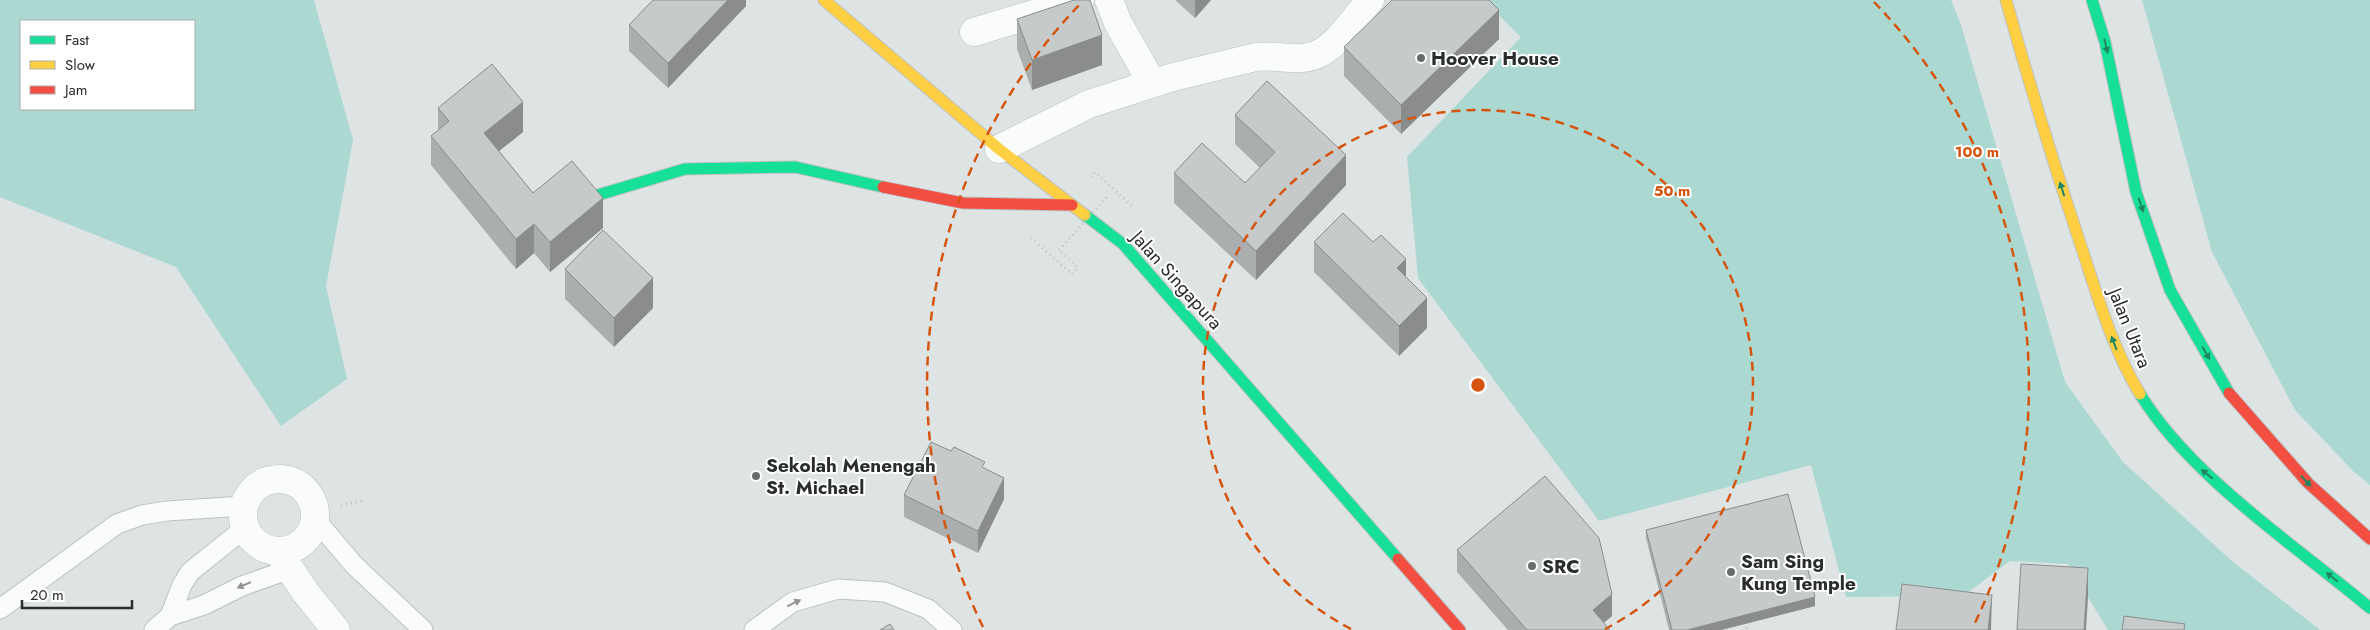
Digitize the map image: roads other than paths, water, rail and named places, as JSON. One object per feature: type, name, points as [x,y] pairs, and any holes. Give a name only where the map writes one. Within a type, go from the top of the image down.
[{"type":"main road","name":"Jalan Singapura","points":[[824,0],[1000,149],[1123,244],[1460,630]]},
{"type":"main road","name":"Jalan Utara","points":[[2006,0],[2047,146],[2104,317],[2123,367],[2157,419],[2198,465],[2370,608]]},
{"type":"main road","points":[[2092,0],[2105,42],[2136,192],[2170,290],[2234,400],[2308,484],[2370,539]]},
{"type":"main road","points":[[598,196],[685,169],[795,167],[940,200],[964,203],[1072,205]]},
{"type":"street","points":[[974,32],[1016,9],[1080,0]]},
{"type":"street","points":[[1109,0],[1118,23],[1152,84]]},
{"type":"street","points":[[1000,149],[1089,104],[1152,84],[1256,57],[1302,58],[1318,56],[1330,47],[1370,0]]},
{"type":"street","points":[[284,560],[288,550],[303,542],[313,530],[315,519],[312,499],[304,489],[288,480],[269,480],[258,486],[250,495],[245,517],[258,544],[284,560],[336,630]]},
{"type":"lane","points":[[0,609],[117,524],[142,514],[167,511],[245,517]]},
{"type":"lane","points":[[170,616],[182,584],[190,572],[245,517]]},
{"type":"lane","points":[[315,519],[354,565],[423,630]]},
{"type":"lane","points":[[154,630],[170,616],[204,605],[242,586],[284,560]]},
{"type":"lane","points":[[754,630],[793,602],[838,589],[885,592],[928,609],[952,630]]},
{"type":"place","name":"Hoover House","points":[[1421,58]]},
{"type":"place","name":"Sekolah Menengah St. Michael","points":[[756,476]]},
{"type":"place","name":"SRC","points":[[1532,566]]},
{"type":"place","name":"Sam Sing Kung Temple","points":[[1731,572]]}]
